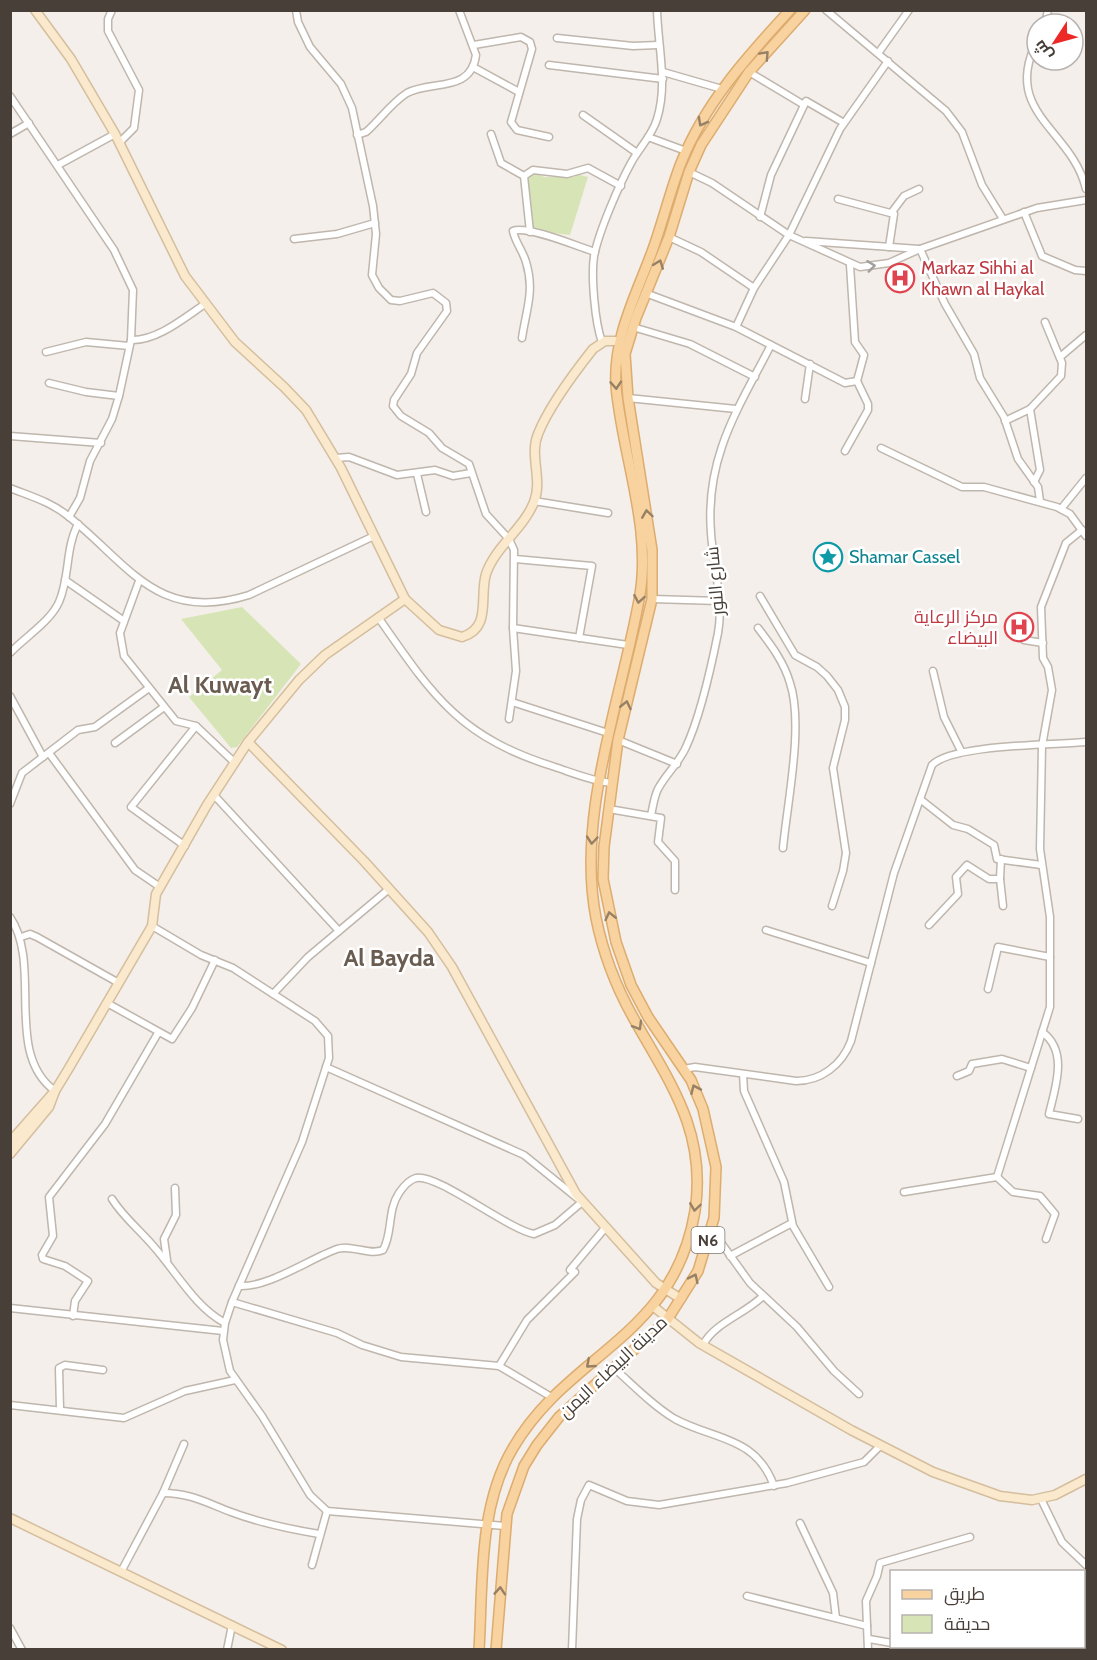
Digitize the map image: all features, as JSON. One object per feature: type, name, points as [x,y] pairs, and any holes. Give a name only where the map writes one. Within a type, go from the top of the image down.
[{"type":"main road","name":"مدينة البيضاء اليمن","points":[[479,1650],[487,1524],[496,1487],[507,1458],[526,1428],[553,1398],[654,1307],[666,1290],[687,1244],[697,1188],[691,1136],[683,1106],[670,1078],[621,993],[600,934],[590,866],[608,733],[640,596],[641,537],[618,400],[616,364],[620,341],[686,151],[722,89],[790,10]]},
{"type":"main road","name":"مدينة البيضاء اليمن","points":[[496,1650],[505,1526],[519,1477],[537,1444],[559,1417],[667,1320],[698,1271],[710,1236],[715,1204],[714,1152],[703,1109],[684,1069],[636,996],[616,942],[608,910],[603,866],[618,740],[652,598],[652,550],[628,398],[625,354],[633,327],[669,237],[689,172],[709,130],[749,72],[805,11]]},
{"type":"main road","points":[[670,1078],[684,1069]]},
{"type":"street","points":[[35,10],[71,59],[117,138],[172,255],[205,304],[243,352],[300,403],[335,458],[405,599],[428,622],[448,635],[462,637],[473,633],[481,622],[487,573],[534,501],[537,487],[534,451],[539,430],[575,373],[602,342],[620,341]]},
{"type":"street","points":[[58,165],[134,128],[139,90],[108,31],[108,20],[112,10]]},
{"type":"street","points":[[296,10],[298,22],[310,47],[345,90],[352,108],[372,197],[375,223],[372,275],[382,292],[396,301],[433,293],[443,300],[446,307],[442,318],[417,353],[411,374],[394,400],[393,406],[406,420],[429,433],[442,448],[465,460],[471,468],[489,519],[509,539],[514,550],[513,628],[516,671],[508,719]]},
{"type":"street","points":[[357,135],[370,129],[395,102],[408,93],[456,82],[469,73],[476,55],[459,10]]},
{"type":"street","points":[[602,342],[598,326],[594,277],[595,252],[621,186],[659,112],[663,75],[658,45],[657,10]]},
{"type":"street","points":[[826,10],[942,107],[957,125],[982,185],[1003,219]]},
{"type":"street","points":[[879,52],[909,10]]},
{"type":"street","points":[[474,45],[521,37],[528,39],[532,49],[512,119],[514,128],[549,137]]},
{"type":"street","points":[[557,38],[633,46],[658,45]]},
{"type":"street","points":[[736,327],[754,288],[789,235],[844,123],[888,61]]},
{"type":"street","points":[[549,65],[663,75],[722,89]]},
{"type":"street","points":[[473,67],[519,92]]},
{"type":"street","points":[[749,72],[804,105]]},
{"type":"street","points":[[1026,72],[1029,96],[1040,117],[1077,165],[1086,189]]},
{"type":"street","points":[[10,96],[114,250],[128,277],[134,306],[130,343],[119,396],[101,443],[88,466],[80,498],[69,517]]},
{"type":"street","points":[[760,217],[771,175],[806,101],[844,123]]},
{"type":"street","points":[[583,115],[637,153]]},
{"type":"street","points":[[10,134],[29,123]]},
{"type":"street","points":[[490,134],[501,163],[524,176]]},
{"type":"street","points":[[648,137],[686,151]]},
{"type":"street","points":[[524,176],[533,170],[567,174],[588,168],[621,186]]},
{"type":"street","points":[[689,172],[712,183],[789,235],[850,265],[866,267],[889,263],[920,249],[1024,212],[1056,203],[1086,200]]},
{"type":"street","points":[[524,176],[530,232]]},
{"type":"street","points":[[892,212],[904,196],[919,189]]},
{"type":"street","points":[[838,199],[892,212]]},
{"type":"street","points":[[889,247],[895,219],[892,212]]},
{"type":"street","points":[[1024,212],[1042,256],[1075,270],[1086,271]]},
{"type":"street","points":[[294,239],[337,234],[375,223]]},
{"type":"street","points":[[522,338],[530,306],[531,286],[525,260],[513,231],[519,229],[595,252]]},
{"type":"street","points":[[669,237],[701,252],[754,288]]},
{"type":"street","points":[[797,239],[820,244],[920,249]]},
{"type":"street","points":[[920,249],[945,304],[974,354],[980,378],[1005,421],[1018,459],[1040,493],[1040,501]]},
{"type":"street","points":[[845,451],[868,410],[868,404],[857,381],[864,355],[855,342],[850,265]]},
{"type":"street","points":[[648,294],[736,327],[845,382],[857,381]]},
{"type":"street","points":[[46,352],[86,342],[130,343],[171,327],[205,304]]},
{"type":"street","points":[[1005,421],[1030,409],[1061,376],[1063,367],[1045,322]]},
{"type":"street","points":[[633,327],[690,344],[755,377]]},
{"type":"street","points":[[1060,357],[1086,335]]},
{"type":"street","name":"شارع النور","points":[[651,815],[659,787],[677,764],[692,731],[717,633],[719,601],[711,533],[710,500],[716,465],[736,409],[771,345]]},
{"type":"street","points":[[806,399],[810,364]]},
{"type":"street","points":[[49,383],[86,392],[119,396]]},
{"type":"street","points":[[628,398],[736,409]]},
{"type":"street","points":[[1030,409],[1040,470],[1034,482]]},
{"type":"street","points":[[10,436],[101,443]]},
{"type":"street","points":[[881,448],[962,487],[984,487],[1040,501],[1061,509],[1084,533],[1066,543],[1041,608],[1043,658],[1048,666],[1052,690],[1042,746],[1041,865],[1050,916],[1050,1007],[997,1177]]},
{"type":"street","points":[[335,458],[349,457],[392,474],[417,474],[435,470],[453,476],[471,473]]},
{"type":"street","points":[[417,474],[426,512]]},
{"type":"street","points":[[1061,509],[1086,478]]},
{"type":"street","points":[[10,488],[49,503],[69,517],[139,581],[164,594],[191,602],[226,601],[284,581],[374,536]]},
{"type":"street","points":[[534,501],[608,513]]},
{"type":"street","points":[[11,651],[53,613],[64,580],[70,541],[78,524]]},
{"type":"street","points":[[514,559],[592,566],[579,638]]},
{"type":"street","points":[[64,580],[124,621]]},
{"type":"street","points":[[139,581],[120,633],[121,649],[176,721],[196,726],[235,763]]},
{"type":"street","points":[[760,596],[795,655],[817,667],[827,676],[838,690],[845,707],[845,720],[833,768],[846,853],[832,906]]},
{"type":"street","points":[[652,598],[719,601]]},
{"type":"street","points":[[10,1154],[49,1107],[55,1091],[117,982],[152,926],[154,900],[160,887],[248,742],[299,681],[325,655],[405,599]]},
{"type":"street","points":[[378,617],[430,690],[465,724],[514,753],[601,782],[612,783]]},
{"type":"street","points":[[513,628],[628,645]]},
{"type":"street","points":[[758,628],[774,650],[791,686],[794,754],[783,848]]},
{"type":"street","points":[[1024,640],[1042,643]]},
{"type":"street","points":[[933,671],[944,717],[961,751]]},
{"type":"street","points":[[10,804],[22,773],[78,730],[95,728],[149,688]]},
{"type":"street","points":[[10,696],[46,755],[135,870],[160,887]]},
{"type":"street","points":[[512,702],[608,733]]},
{"type":"street","points":[[115,743],[164,707]]},
{"type":"street","points":[[186,846],[131,807],[196,726]]},
{"type":"street","points":[[618,740],[677,764]]},
{"type":"street","points":[[248,742],[428,932],[449,961],[582,1202]]},
{"type":"street","points":[[684,1069],[695,1066],[804,1081],[819,1077],[832,1068],[851,1041],[894,873],[932,765],[941,758],[961,751],[1086,742]]},
{"type":"street","points":[[214,795],[339,931]]},
{"type":"street","points":[[920,799],[953,825],[968,829],[994,845],[997,859],[1041,865]]},
{"type":"street","points":[[609,809],[661,818],[659,845],[675,861],[675,890]]},
{"type":"street","points":[[1001,859],[1000,879],[1003,906]]},
{"type":"street","points":[[929,925],[958,894],[956,877],[967,866],[989,879],[1000,879]]},
{"type":"street","points":[[273,994],[308,957],[389,889]]},
{"type":"street","points":[[10,917],[21,936],[25,955],[24,1009],[30,1048],[41,1077],[55,1091]]},
{"type":"street","points":[[152,926],[194,952],[233,968],[315,1021],[324,1029],[329,1051],[303,1142],[232,1302],[225,1323],[223,1331],[226,1362],[235,1380],[262,1416],[310,1495],[327,1511],[505,1526]]},
{"type":"street","points":[[766,930],[871,963]]},
{"type":"street","points":[[21,936],[30,934],[117,982]]},
{"type":"street","points":[[988,989],[998,947],[1050,957]]},
{"type":"street","points":[[106,1003],[169,1039],[175,1037],[215,960]]},
{"type":"street","points":[[1042,1032],[1051,1039],[1057,1050],[1058,1077],[1049,1114],[1078,1119]]},
{"type":"street","points":[[73,1316],[75,1301],[88,1281],[65,1266],[43,1259],[42,1255],[53,1236],[49,1197],[105,1124],[158,1033]]},
{"type":"street","points":[[957,1076],[969,1071],[972,1064],[1002,1059],[1031,1068]]},
{"type":"street","points":[[326,1067],[524,1155],[582,1202],[666,1290],[681,1299]]},
{"type":"street","points":[[743,1074],[744,1091],[782,1175],[792,1223],[829,1287]]},
{"type":"street","points":[[10,1142],[55,1091]]},
{"type":"street","points":[[904,1192],[997,1177]]},
{"type":"street","points":[[997,1177],[1013,1192],[1040,1196],[1055,1214],[1046,1239]]},
{"type":"street","points":[[239,1286],[256,1285],[343,1247],[383,1251],[394,1199],[404,1185],[416,1178],[422,1178],[444,1187],[534,1233],[555,1225],[582,1202]]},
{"type":"street","points":[[168,1264],[164,1239],[176,1215],[175,1188]]},
{"type":"street","points":[[112,1199],[124,1217],[168,1264],[204,1308],[225,1323]]},
{"type":"street","points":[[730,1256],[792,1223]]},
{"type":"street","points":[[499,1366],[522,1326],[575,1272],[570,1270],[605,1228]]},
{"type":"street","points":[[710,1236],[719,1241],[762,1296],[801,1331],[834,1371],[859,1394]]},
{"type":"street","points":[[702,1345],[710,1334],[746,1311],[762,1296]]},
{"type":"street","points":[[232,1302],[337,1333],[362,1345],[401,1357],[499,1366],[553,1398]]},
{"type":"street","points":[[654,1307],[667,1320],[702,1345],[921,1467],[988,1492],[1013,1498],[1041,1499],[1086,1479]]},
{"type":"street","points":[[10,1308],[223,1331]]},
{"type":"street","points":[[60,1409],[59,1368],[66,1365],[103,1370]]},
{"type":"street","points":[[615,1369],[668,1415],[689,1426],[725,1437],[742,1446],[765,1467],[774,1486]]},
{"type":"street","points":[[10,1404],[124,1418],[185,1390],[235,1380]]},
{"type":"street","points":[[122,1570],[164,1493],[183,1444]]},
{"type":"street","points":[[572,1650],[578,1519],[581,1500],[589,1485],[627,1502],[650,1505],[774,1486],[864,1462],[880,1446]]},
{"type":"street","points":[[164,1493],[189,1494],[229,1512],[276,1527],[319,1534]]},
{"type":"street","points":[[1041,1499],[1062,1542],[1086,1565]]},
{"type":"street","points":[[312,1565],[327,1511]]},
{"type":"street","points":[[10,1518],[122,1570],[282,1650]]},
{"type":"street","points":[[800,1523],[830,1587],[836,1604],[836,1618]]},
{"type":"street","points":[[868,1650],[866,1601],[878,1576],[880,1563],[970,1538]]},
{"type":"street","points":[[747,1596],[867,1626]]},
{"type":"street","points":[[227,1650],[232,1625]]},
{"type":"street","points":[[10,1628],[22,1650]]},
{"type":"street","points":[[868,1639],[890,1643]]},
{"type":"green space","points":[[533,173],[545,177],[575,177],[576,174],[588,177],[570,235],[536,231],[533,227],[528,179]]},
{"type":"green space","points":[[242,607],[301,664],[237,747],[231,748],[189,697],[222,670],[181,619]]},
{"type":"place","name":"Markaz Sihhi al Khawn al Haykal","points":[[900,278]]},
{"type":"place","name":"Shamar Cassel","points":[[828,557]]},
{"type":"place","name":"مركز الرعاية البيضاء","points":[[1019,627]]},
{"type":"district","name":"Al Kuwayt","points":[[220,684]]},
{"type":"district","name":"Al Bayda","points":[[389,957]]}]
